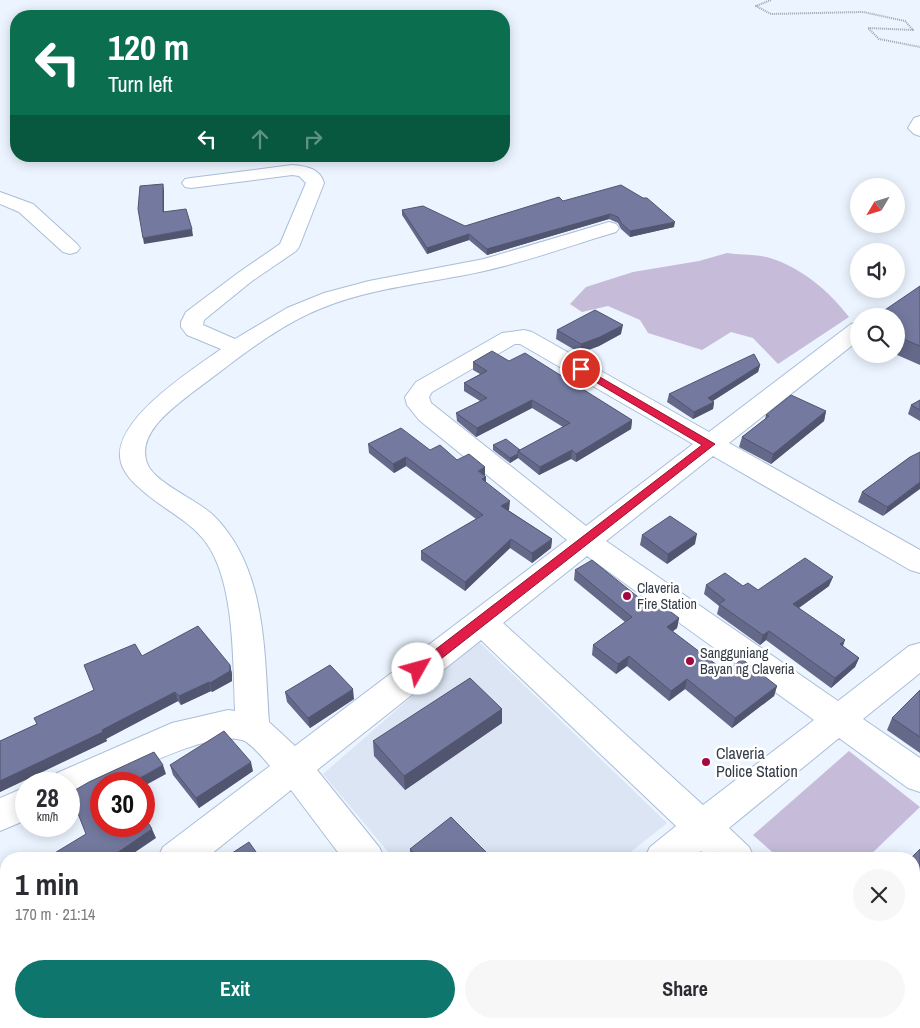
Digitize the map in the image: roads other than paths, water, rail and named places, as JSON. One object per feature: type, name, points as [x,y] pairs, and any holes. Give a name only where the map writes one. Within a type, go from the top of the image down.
[{"type":"street","points":[[920,121],[916,128],[920,131]]},
{"type":"street","points":[[191,183],[292,170],[304,171],[314,179],[315,183],[289,247],[194,317],[192,327],[195,330],[238,348]]},
{"type":"street","points":[[0,197],[26,208],[70,248]]},
{"type":"street","points":[[253,727],[245,618],[235,569],[224,544],[204,521],[141,475],[134,463],[132,449],[144,425],[157,409],[238,348],[286,317],[329,298],[488,264],[609,228]]},
{"type":"street","points":[[185,852],[481,620],[850,336]]},
{"type":"street","points":[[920,563],[524,337],[510,338],[424,387],[417,397],[419,405],[428,415],[585,540],[920,776]]},
{"type":"street","points":[[481,620],[728,852]]},
{"type":"street","points":[[672,852],[920,655]]},
{"type":"street","points":[[80,779],[184,732],[228,724],[253,727],[294,767],[361,852]]},
{"type":"street","points":[[0,815],[15,808]]},
{"type":"place","name":"Claveria Fire Station","points":[[627,596]]},
{"type":"place","name":"Sangguniang Bayan ng Claveria","points":[[690,661]]},
{"type":"place","name":"Claveria Police Station","points":[[706,762]]}]
